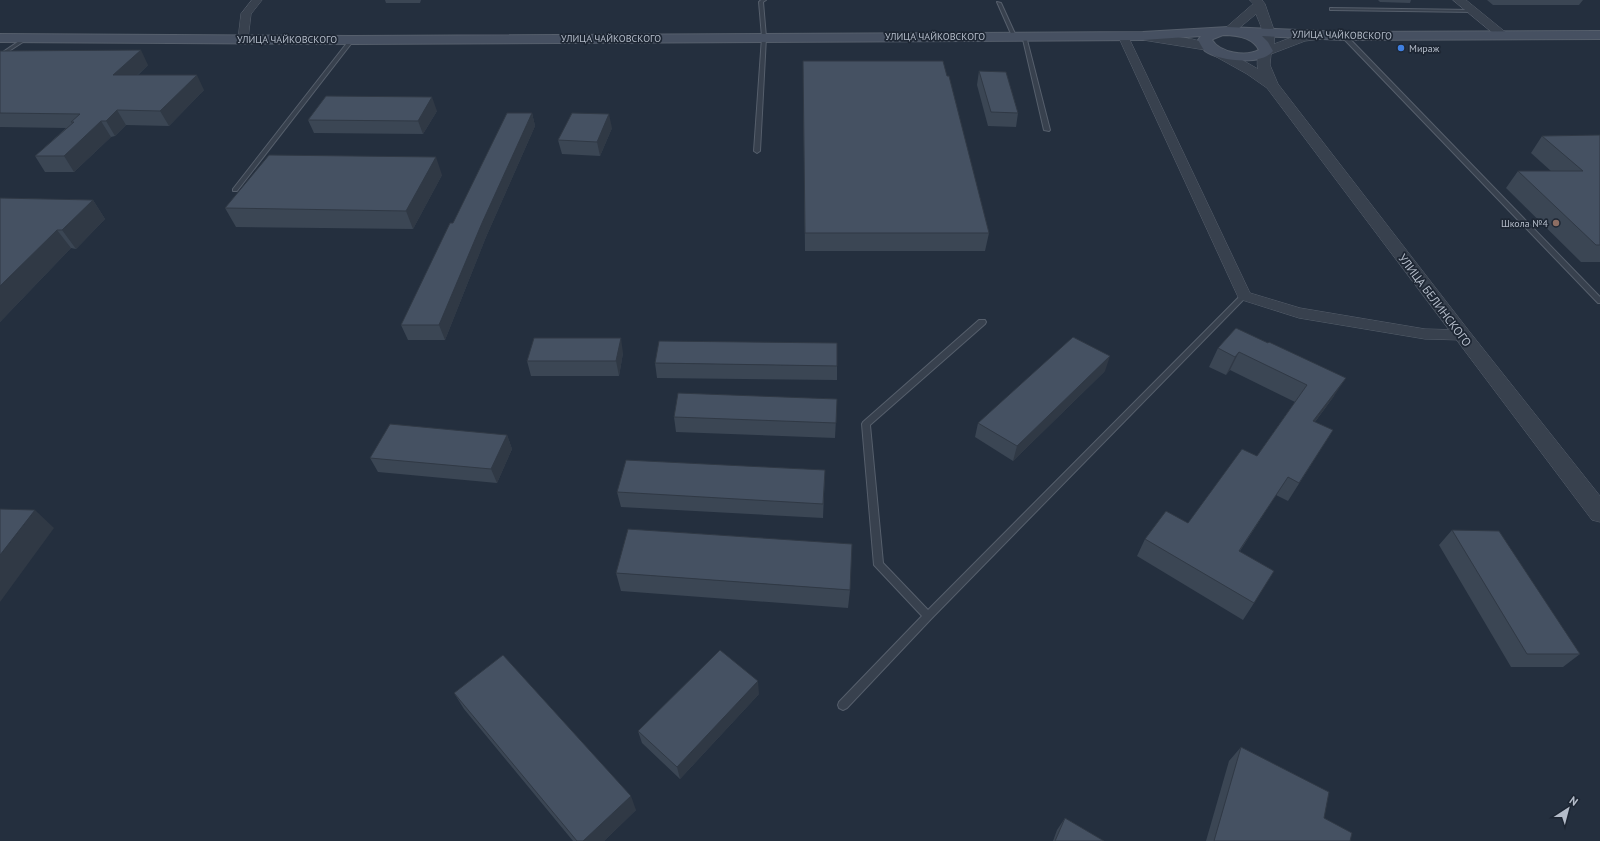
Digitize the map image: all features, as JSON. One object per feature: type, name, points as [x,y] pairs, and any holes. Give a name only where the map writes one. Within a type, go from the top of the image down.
[{"type":"main road","name":"УЛИЦА ЧАЙКОВСКОГО","points":[[0,38],[352,40],[1143,36],[1225,31],[1317,36],[1600,35]]},
{"type":"main road","points":[[1225,31],[1256,38],[1262,42],[1265,51],[1246,57],[1214,50],[1206,40],[1208,36],[1225,31]]},
{"type":"street","points":[[243,39],[246,14],[257,0]]},
{"type":"street","points":[[1459,0],[1502,35]]},
{"type":"street","points":[[1225,31],[1244,19],[1258,2]]},
{"type":"street","points":[[1258,2],[1268,33],[1265,51],[1262,56],[1263,65],[1272,84]]},
{"type":"street","points":[[1123,36],[1244,296],[1300,313],[1425,334],[1462,335]]},
{"type":"street","points":[[1143,36],[1192,43],[1214,50],[1272,84]]},
{"type":"street","points":[[1265,51],[1303,38],[1317,36]]},
{"type":"street","name":"УЛИЦА БЕЛИНСКОГО","points":[[1272,84],[1462,335],[1600,513]]},
{"type":"lane","points":[[757,151],[764,37],[761,2],[764,0]]},
{"type":"lane","points":[[999,3],[1019,36],[1047,130]]},
{"type":"lane","points":[[1332,9],[1473,11]]},
{"type":"lane","points":[[1344,36],[1600,300]]},
{"type":"lane","points":[[0,56],[27,38]]},
{"type":"lane","points":[[235,190],[352,40]]},
{"type":"lane","points":[[843,705],[928,616],[1244,296]]},
{"type":"lane","points":[[928,616],[879,565],[866,424],[982,322]]},
{"type":"building","points":[[141,50],[113,75],[197,75],[160,111],[117,110],[106,121],[101,121],[64,156],[35,156],[74,122],[71,122],[80,114],[0,113],[0,51]]},
{"type":"building","points":[[803,61],[943,61],[947,76],[949,76],[989,233],[805,233]]},
{"type":"building","points":[[979,71],[1006,72],[1018,113],[991,112]]},
{"type":"building","points":[[326,96],[432,97],[418,121],[308,120]]},
{"type":"building","points":[[507,113],[532,113],[482,223],[439,325],[401,325],[450,223],[453,223]]},
{"type":"building","points":[[572,113],[609,114],[597,142],[558,140]]},
{"type":"building","points":[[1600,135],[1600,245],[1596,245],[1518,171],[1583,171],[1542,136]]},
{"type":"building","points":[[269,155],[436,157],[406,211],[225,208]]},
{"type":"building","points":[[0,198],[93,200],[62,230],[57,230],[0,286]]},
{"type":"building","points":[[1236,328],[1346,378],[1313,421],[1333,430],[1299,483],[1288,477],[1239,551],[1274,571],[1254,603],[1145,539],[1166,511],[1188,523],[1242,449],[1257,456],[1307,385],[1239,352],[1235,357],[1218,348]]},
{"type":"building","points":[[1073,337],[1110,356],[1017,446],[978,423]]},
{"type":"building","points":[[534,338],[621,338],[616,361],[527,361]]},
{"type":"building","points":[[659,341],[837,343],[837,366],[655,363]]},
{"type":"building","points":[[678,393],[837,399],[836,423],[674,417]]},
{"type":"building","points":[[390,424],[507,435],[491,469],[370,458]]},
{"type":"building","points":[[626,460],[825,470],[823,504],[617,492]]},
{"type":"building","points":[[0,509],[35,510],[0,555]]},
{"type":"building","points":[[628,529],[852,544],[850,590],[616,573]]},
{"type":"building","points":[[1452,530],[1499,531],[1580,654],[1527,654]]},
{"type":"building","points":[[720,650],[758,681],[677,767],[638,731]]},
{"type":"building","points":[[503,655],[631,796],[583,841],[577,841],[454,693]]},
{"type":"building","points":[[1241,747],[1329,792],[1324,818],[1352,833],[1350,841],[1214,841]]},
{"type":"building","points":[[1065,818],[1104,841],[1055,841]]},
{"type":"place","name":"Мираж","points":[[1401,48]]},
{"type":"place","name":"Школа №4","points":[[1556,223]]}]
